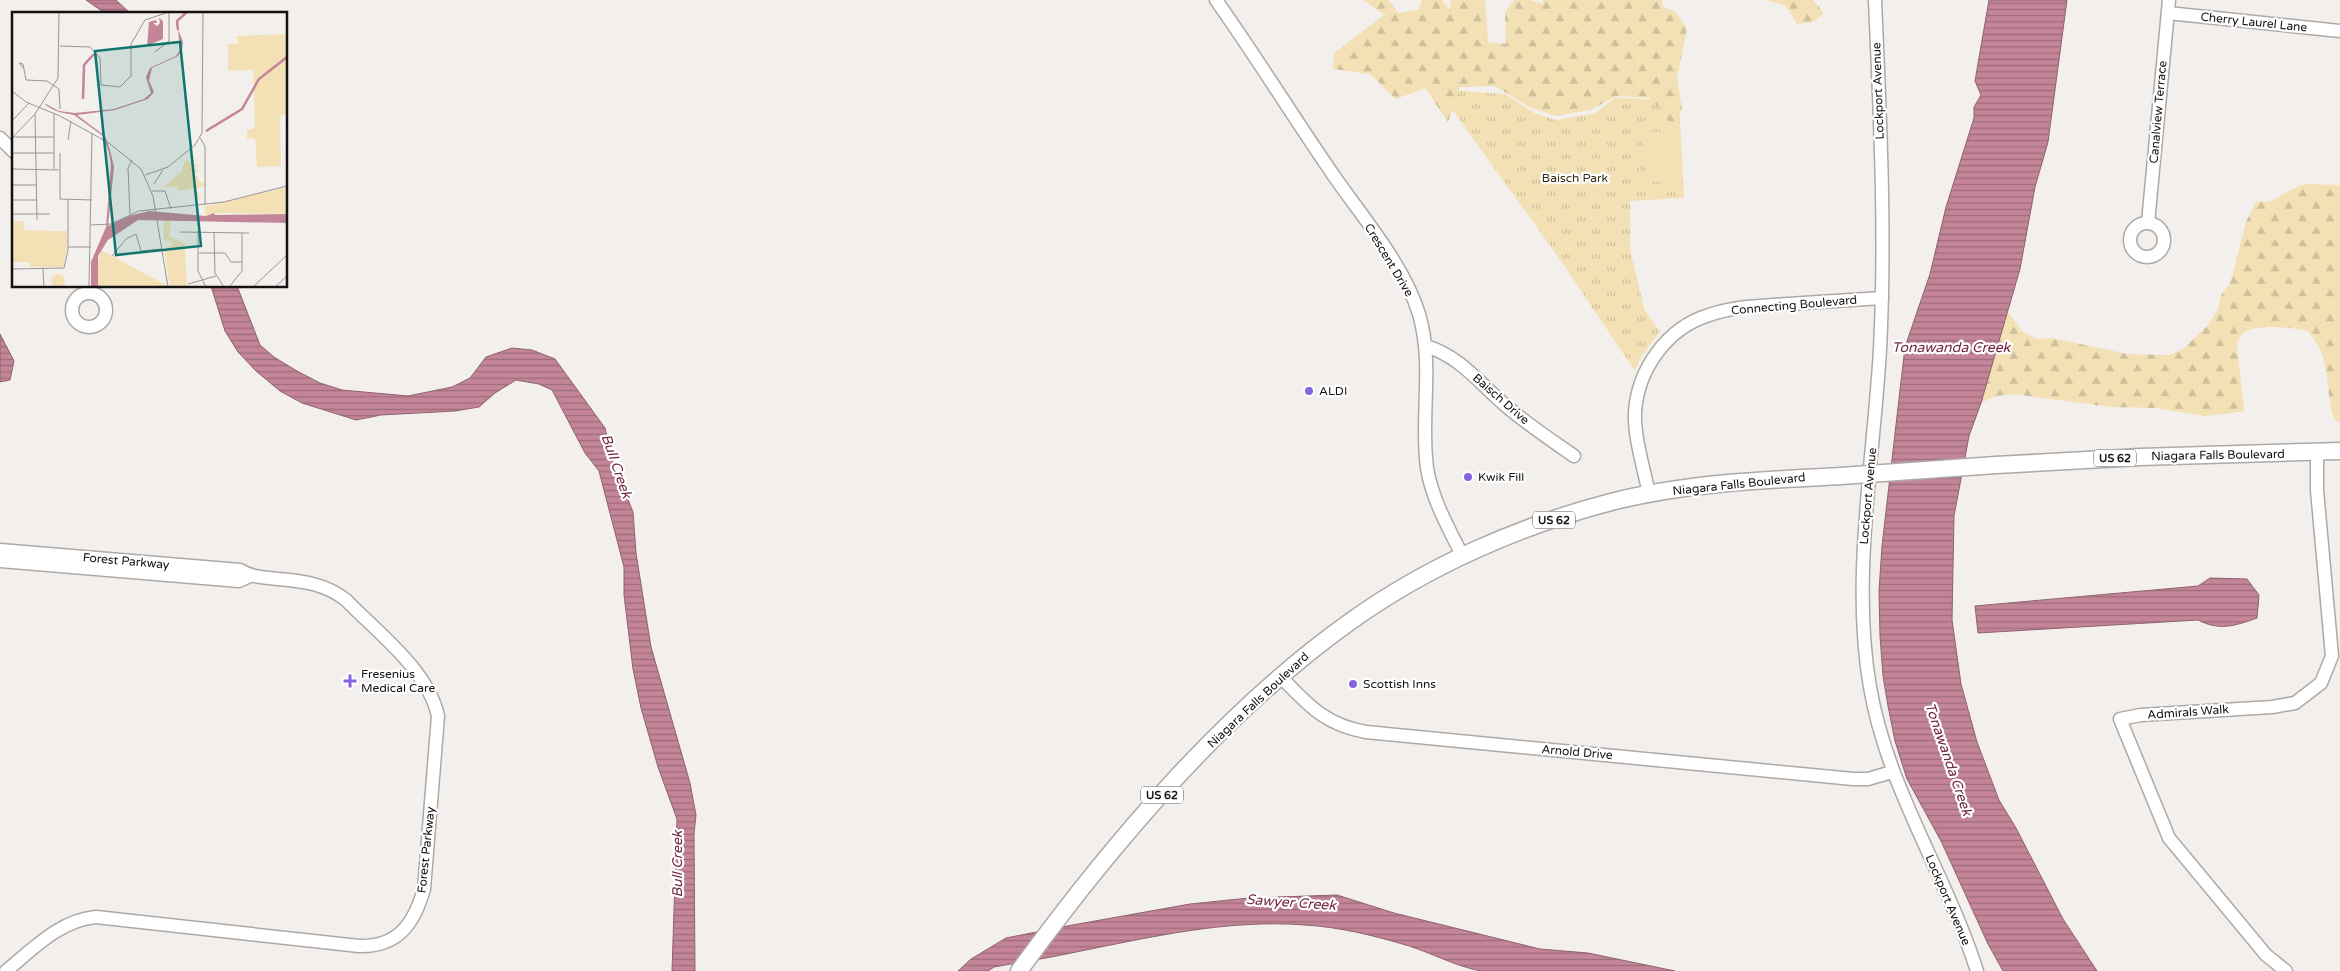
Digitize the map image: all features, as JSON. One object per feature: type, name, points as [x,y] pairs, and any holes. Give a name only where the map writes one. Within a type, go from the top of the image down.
[{"type":"main road","name":"Niagara Falls Boulevard","points":[[1020,970],[1094,873],[1168,789],[1221,732],[1280,676],[1366,611],[1462,555],[1562,517],[1611,502],[1716,484],[2140,457],[2340,451]]},
{"type":"street","name":"Crescent Drive","points":[[1216,0],[1402,277],[1418,312],[1426,346],[1426,445],[1429,479],[1437,505],[1462,555]]},
{"type":"street","name":"Lockport Avenue","points":[[1875,0],[1882,229],[1882,298],[1865,533],[1863,618],[1869,686],[1877,725],[1892,772],[1964,936],[1977,971]]},
{"type":"street","name":"Canalview Terrace","points":[[2148,223],[2169,0]]},
{"type":"street","name":"Cherry Laurel Lane","points":[[2168,13],[2340,31]]},
{"type":"street","points":[[0,138],[12,150]]},
{"type":"street","name":"Connecting Boulevard","points":[[1650,494],[1636,432],[1637,402],[1643,379],[1653,358],[1670,338],[1700,318],[1728,310],[1882,298]]},
{"type":"street","name":"Baisch Drive","points":[[1426,346],[1446,354],[1462,364],[1505,405],[1574,456]]},
{"type":"street","name":"Admirals Walk","points":[[2286,971],[2266,955],[2169,838],[2120,719],[2272,707],[2295,703],[2321,683],[2332,656],[2317,490],[2317,452]]},
{"type":"street","name":"Forest Parkway","points":[[0,550],[240,570],[250,576],[307,582],[336,592],[418,673],[431,692],[438,716],[425,880],[421,901],[412,920],[391,940],[368,946],[96,917],[86,918],[58,929],[6,971]]},
{"type":"street","name":"Forest Parkway","points":[[0,561],[239,581],[250,576]]},
{"type":"street","name":"Arnold Drive","points":[[1280,676],[1308,705],[1326,719],[1359,730],[1853,779],[1868,779],[1892,772]]},
{"type":"green space","points":[[1364,0],[1388,0],[1399,13],[1419,9],[1422,0],[1442,0],[1449,10],[1451,0],[1485,0],[1488,42],[1506,44],[1505,12],[1514,0],[1529,0],[1544,4],[1543,0],[1662,0],[1663,7],[1675,11],[1687,29],[1677,78],[1682,109],[1674,127],[1651,98],[1616,96],[1591,110],[1555,116],[1529,107],[1495,86],[1460,87],[1448,122],[1425,88],[1396,99],[1370,74],[1333,69],[1334,53],[1384,15]]},
{"type":"green space","points":[[1765,0],[1813,0],[1824,13],[1814,22],[1797,24],[1786,6]]},
{"type":"green space","name":"Baisch Park","points":[[1449,90],[1505,94],[1534,113],[1556,120],[1595,113],[1615,98],[1679,100],[1684,198],[1630,201],[1630,249],[1645,311],[1660,331],[1641,357],[1635,371],[1561,261],[1451,108]]},
{"type":"green space","points":[[1677,130],[1680,180],[1646,182],[1643,133]]},
{"type":"green space","points":[[2308,184],[2340,185],[2340,422],[2336,421],[2333,417],[2327,373],[2317,343],[2309,332],[2276,327],[2250,329],[2243,333],[2239,340],[2237,346],[2244,410],[2241,412],[2204,416],[2155,408],[2110,407],[2014,394],[1997,396],[1981,403],[2008,312],[2022,331],[2037,339],[2051,338],[2128,354],[2169,355],[2183,349],[2208,325],[2218,309],[2221,295],[2230,283],[2246,222],[2256,202],[2272,201],[2298,186]]},
{"type":"water","points":[[86,0],[116,0],[129,12],[103,12]]},
{"type":"water","name":"Tonawanda Creek","points":[[1989,0],[2067,0],[2048,142],[2035,187],[2020,269],[1981,403],[1969,436],[1954,516],[1952,620],[1961,684],[1977,742],[1999,800],[2016,828],[2063,919],[2097,971],[2003,971],[1988,944],[1941,841],[1907,779],[1895,741],[1883,676],[1879,591],[1882,546],[1905,347],[1930,274],[1946,207],[1974,118],[1974,107],[1981,95],[1975,81]]},
{"type":"water","name":"Bull Creek","points":[[212,288],[238,288],[260,345],[274,357],[297,371],[320,383],[342,390],[408,396],[452,387],[470,378],[486,357],[512,348],[532,350],[555,359],[605,428],[613,462],[633,512],[636,553],[651,647],[690,783],[696,815],[694,834],[695,971],[672,971],[677,819],[658,767],[641,708],[633,669],[624,595],[624,567],[599,471],[585,453],[552,390],[539,384],[516,380],[495,393],[479,407],[455,411],[381,415],[356,420],[302,403],[280,391],[256,371],[238,352],[225,331]]},
{"type":"water","points":[[0,334],[14,361],[10,380],[0,382]]},
{"type":"water","points":[[2210,578],[2247,579],[2259,595],[2257,618],[2227,626],[2213,625],[2198,620],[1978,633],[1975,606],[2198,586]]},
{"type":"water","name":"Sawyer Creek","points":[[1337,895],[1394,913],[1540,949],[1588,953],[1675,971],[1481,971],[1371,935],[1318,926],[1276,924],[1218,927],[1161,935],[994,967],[988,971],[958,971],[971,959],[1006,938],[1190,904],[1249,898]]},
{"type":"place","name":"ALDI","points":[[1309,391]]},
{"type":"place","name":"Kwik Fill","points":[[1468,477]]},
{"type":"place","name":"Fresenius Medical Care","points":[[350,681]]},
{"type":"place","name":"Scottish Inns","points":[[1353,684]]}]
